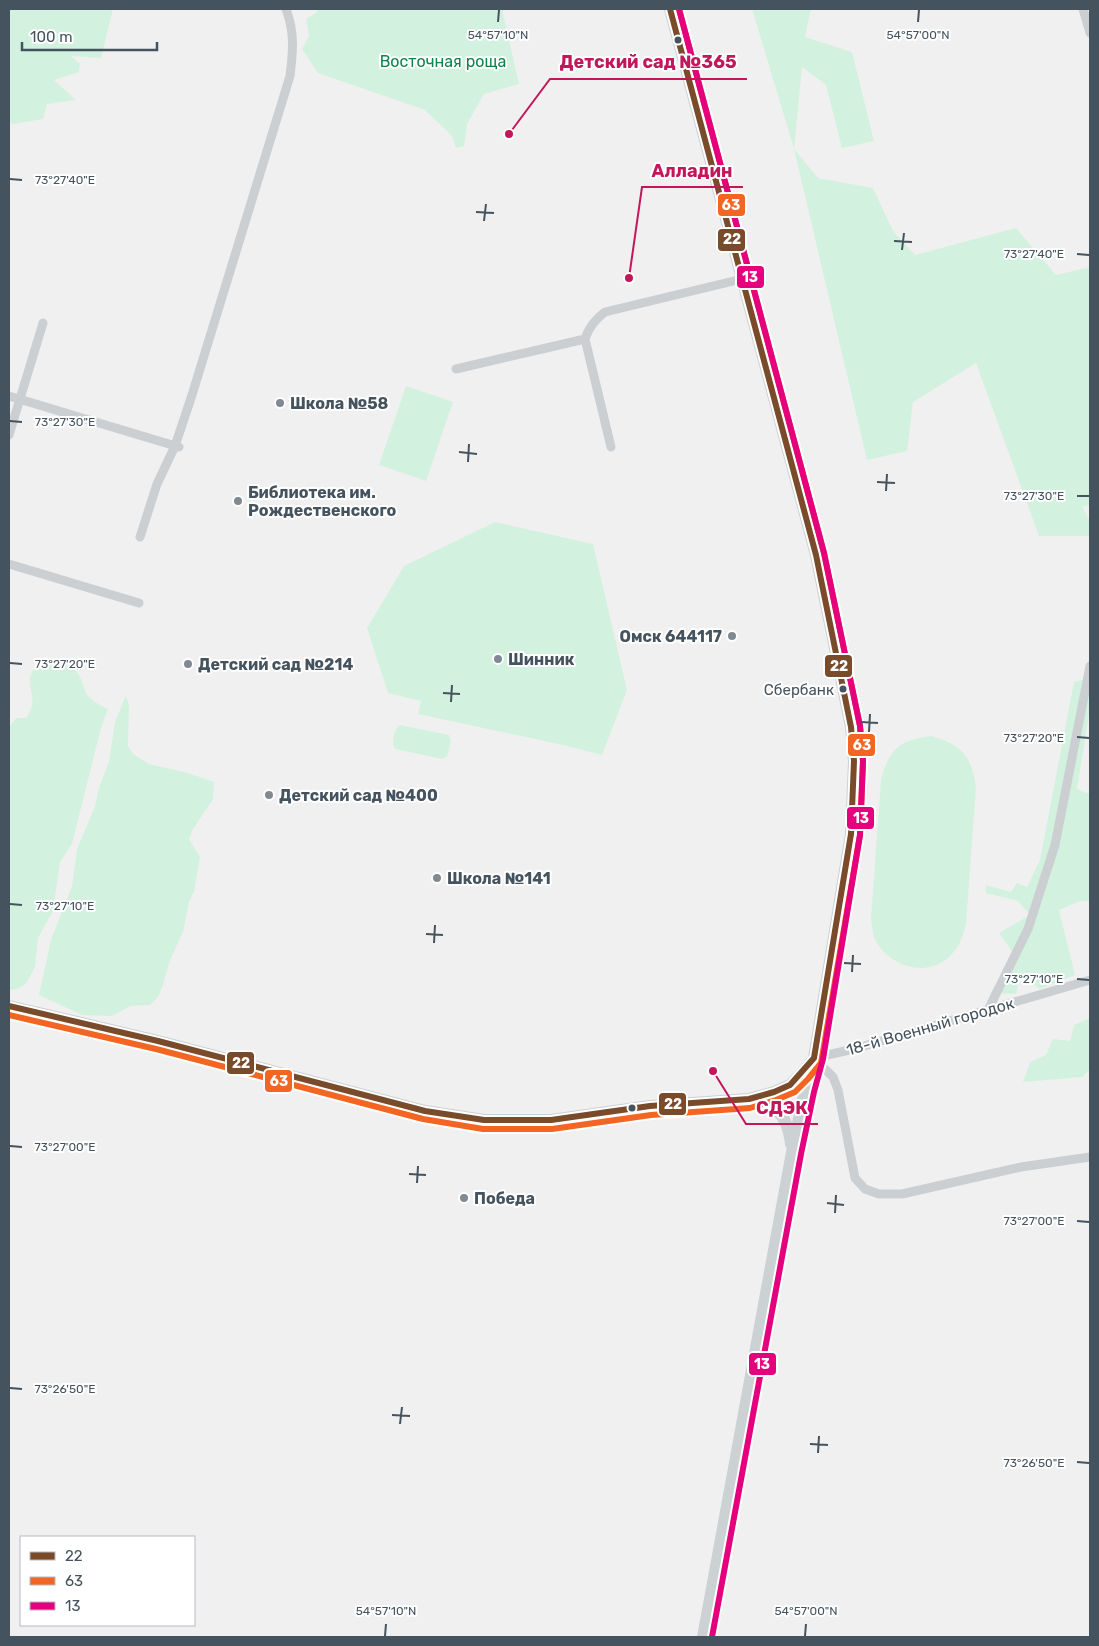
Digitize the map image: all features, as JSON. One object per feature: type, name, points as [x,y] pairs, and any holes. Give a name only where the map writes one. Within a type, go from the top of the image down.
[{"type":"main road","points":[[670,9],[816,555],[851,727],[854,761],[851,834],[814,1058],[792,1152],[703,1637]]},
{"type":"main road","points":[[9,1006],[158,1041],[425,1110],[461,1117],[496,1120],[551,1120],[650,1106],[749,1099],[774,1092],[790,1084],[802,1074],[814,1058]]},
{"type":"main road","points":[[749,1099],[770,1106],[780,1113],[789,1128],[792,1152]]},
{"type":"street","points":[[140,537],[157,484],[177,447],[290,76],[292,24],[286,9]]},
{"type":"street","points":[[1082,9],[1090,33]]},
{"type":"street","points":[[611,447],[585,339],[588,329],[605,312],[742,278]]},
{"type":"street","points":[[9,435],[43,323]]},
{"type":"street","points":[[456,368],[585,339]]},
{"type":"street","points":[[9,396],[177,447]]},
{"type":"street","points":[[9,564],[139,603]]},
{"type":"street","points":[[988,1010],[1028,929],[1055,845],[1090,666]]},
{"type":"street","name":"18-й Военный городок","points":[[814,1058],[1090,980]]},
{"type":"street","points":[[814,1058],[833,1078],[838,1090],[855,1178],[865,1189],[879,1194],[902,1194],[1021,1167],[1090,1157]]},
{"type":"green space","points":[[9,9],[113,9],[101,58],[71,56],[80,64],[79,72],[54,80],[76,100],[47,104],[43,119],[9,123]]},
{"type":"green space","name":"Восточная роща","points":[[318,9],[502,9],[519,84],[484,94],[467,124],[464,146],[456,148],[452,136],[425,110],[318,73],[302,49],[309,36],[306,19],[317,12]]},
{"type":"green space","points":[[752,9],[811,9],[805,37],[852,52],[874,141],[842,148],[826,85],[802,67],[794,149]]},
{"type":"green space","points":[[794,149],[818,178],[873,188],[893,231],[915,255],[1016,228],[1056,275],[1090,267],[1090,505],[1082,507],[1090,521],[1090,536],[1039,536],[976,363],[913,402],[907,451],[867,460]]},
{"type":"green space","points":[[406,386],[453,402],[426,481],[379,465]]},
{"type":"green space","name":"Шинник","points":[[495,522],[593,544],[627,690],[602,755],[418,714],[421,701],[388,693],[367,628],[404,566]]},
{"type":"green space","points":[[44,660],[59,661],[72,667],[79,675],[88,696],[108,709],[101,728],[72,844],[60,862],[53,911],[38,938],[35,967],[26,984],[17,989],[9,990],[9,727],[16,718],[26,718],[31,709],[31,675],[35,668]]},
{"type":"green space","points":[[1090,678],[1090,708],[1077,789],[1090,794],[1090,901],[1081,901],[1059,910],[1075,975],[1040,989],[1020,975],[1016,994],[990,993],[1016,957],[999,933],[1030,915],[1018,901],[986,893],[986,885],[1011,892],[1017,883],[1027,887],[1040,860],[1074,682]]},
{"type":"green space","points":[[126,695],[129,706],[128,746],[133,754],[149,764],[188,773],[214,782],[213,799],[193,829],[189,839],[200,857],[194,892],[189,902],[183,932],[170,960],[158,997],[150,1005],[131,1006],[112,1016],[82,1015],[39,995],[51,940],[72,886],[77,849],[95,806],[99,788],[109,761],[115,722]]},
{"type":"green space","points":[[400,725],[449,735],[451,741],[447,757],[442,759],[395,749],[393,743],[394,736]]},
{"type":"green space","points":[[931,736],[950,743],[963,753],[968,759],[976,787],[964,933],[957,948],[942,963],[920,968],[908,966],[888,956],[874,937],[871,918],[881,780],[884,769],[897,748],[911,740]]},
{"type":"green space","points":[[1090,1018],[1090,1069],[1083,1077],[1023,1082],[1030,1062],[1046,1055],[1053,1039],[1070,1041],[1074,1025]]},
{"type":"transit line","name":"22","points":[[9,1006],[158,1041],[425,1111],[484,1120],[551,1120],[650,1106],[749,1099],[790,1085],[814,1058],[851,834],[854,761],[851,727],[816,555],[670,9]]},
{"type":"transit line","name":"63","points":[[9,1015],[156,1049],[423,1119],[483,1129],[552,1129],[651,1115],[750,1108],[795,1092],[821,1063],[860,835],[863,761],[860,726],[824,553],[679,9]]},
{"type":"transit line","name":"13","points":[[679,9],[824,553],[860,726],[863,761],[860,835],[823,1059],[801,1154],[712,1637]]},
{"type":"place","name":"Детский сад №365","points":[[509,134]]},
{"type":"place","name":"Алладин","points":[[629,278]]},
{"type":"place","name":"Школа №58","points":[[280,403]]},
{"type":"place","name":"Библиотека им. Рождественского","points":[[238,501]]},
{"type":"place","name":"Омск 644117","points":[[732,636]]},
{"type":"place","name":"Шинник","points":[[498,659]]},
{"type":"place","name":"Детский сад №214","points":[[188,664]]},
{"type":"place","name":"Сбербанк","points":[[843,689]]},
{"type":"place","name":"Детский сад №400","points":[[269,795]]},
{"type":"place","name":"Школа №141","points":[[437,878]]},
{"type":"place","name":"СДЭК","points":[[713,1071]]},
{"type":"place","name":"Победа","points":[[464,1198]]}]
